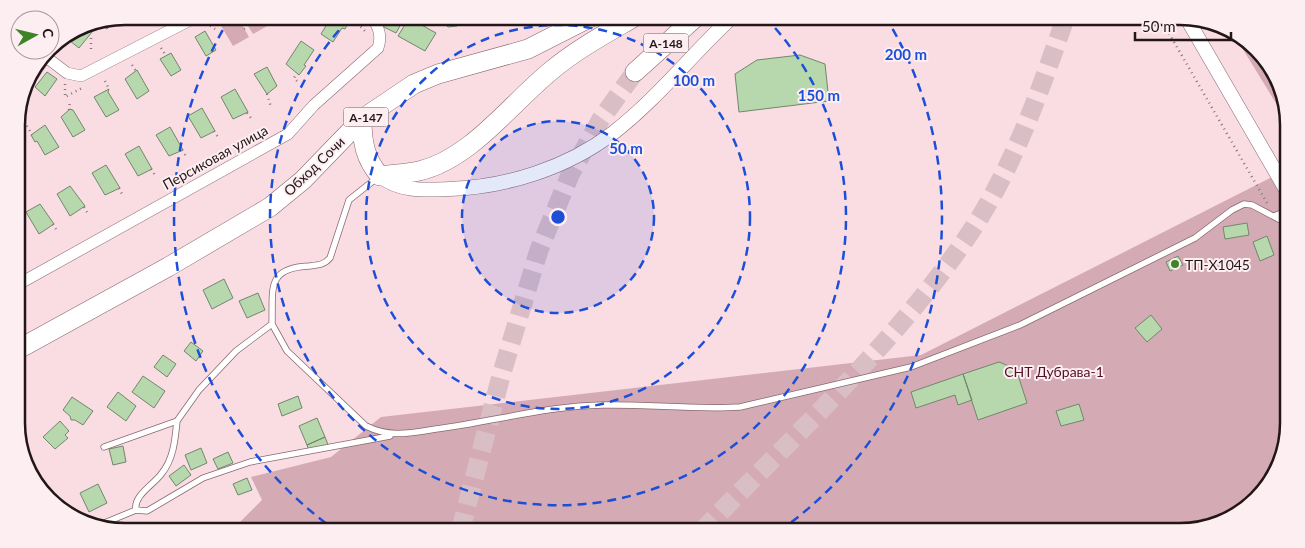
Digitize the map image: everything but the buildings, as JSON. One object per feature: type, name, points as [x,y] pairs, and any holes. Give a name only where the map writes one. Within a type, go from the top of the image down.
[{"type":"highway","name":"Обход Сочи","points":[[25,346],[168,267],[270,207],[303,180],[362,119],[414,84],[438,74],[528,49],[575,25]]},
{"type":"highway","points":[[380,176],[418,172],[438,164],[461,150],[483,134],[521,96],[553,68],[622,25]]},
{"type":"highway","name":"А-148","points":[[635,72],[688,25]]},
{"type":"highway","name":"А-147","points":[[362,119],[364,150],[373,168],[380,176]]},
{"type":"street","points":[[50,60],[67,73],[80,76],[180,25]]},
{"type":"street","name":"Персиковая улица","points":[[25,281],[288,134],[320,99],[378,48],[381,39],[380,30],[377,25]]},
{"type":"street","points":[[380,176],[399,187],[465,188],[527,176],[559,165],[595,146],[628,120],[724,25]]},
{"type":"street","points":[[1191,26],[1280,178]]},
{"type":"lane","points":[[1273,165],[1280,165]]},
{"type":"lane","points":[[380,176],[349,200],[345,218],[327,262],[288,268],[280,272],[273,288],[272,324],[287,351],[366,426],[382,434],[406,433]]},
{"type":"lane","points":[[108,521],[136,510],[147,511],[203,478],[250,462],[525,413],[602,405],[717,409],[740,407],[911,367],[1020,325],[1195,238],[1232,210],[1244,204],[1252,204],[1280,219]]},
{"type":"lane","points":[[1274,216],[1280,214]]},
{"type":"lane","points":[[136,510],[138,500],[163,473],[174,449],[177,421],[199,390],[236,351],[272,324]]},
{"type":"lane","points":[[104,447],[177,421]]},
{"type":"path","points":[[359,25],[370,35]]},
{"type":"path","points":[[1164,25],[1274,216]]},
{"type":"path","points":[[244,29],[248,27]]},
{"type":"path","points":[[91,34],[91,49]]},
{"type":"path","points":[[161,48],[165,54]]},
{"type":"path","points":[[132,65],[136,71]]},
{"type":"path","points":[[297,73],[294,78],[297,82]]},
{"type":"path","points":[[105,81],[109,89]]},
{"type":"path","points":[[267,94],[271,107]]},
{"type":"path","points":[[69,110],[70,100]]},
{"type":"path","points":[[247,112],[251,118]]},
{"type":"path","points":[[25,122],[32,135]]},
{"type":"path","points":[[214,131],[218,137]]},
{"type":"path","points":[[182,150],[186,156]]},
{"type":"path","points":[[151,169],[155,175]]},
{"type":"path","points":[[119,188],[122,194]]},
{"type":"path","points":[[84,207],[88,214]]},
{"type":"path","points":[[53,224],[57,231]]},
{"type":"green space","points":[[221,25],[242,25],[249,37],[233,46]]},
{"type":"green space","points":[[247,25],[269,25],[253,34]]},
{"type":"green space","points":[[1241,46],[1251,54],[1267,75],[1278,107]]},
{"type":"green space","name":"СНТ Дубрава-1","points":[[1280,173],[1280,423],[1278,443],[1267,473],[1251,494],[1230,510],[1206,520],[1187,523],[239,523],[262,500],[251,477],[331,457],[381,417],[921,355]]},
{"type":"tunnel","points":[[710,523],[872,356],[935,282],[963,243],[996,190],[1010,162],[1034,104],[1063,25]]},
{"type":"tunnel","points":[[462,523],[501,376],[539,250],[570,175],[601,119],[635,72]]},
{"type":"place","name":"ТП-Х1045","points":[[1175,264]]}]
